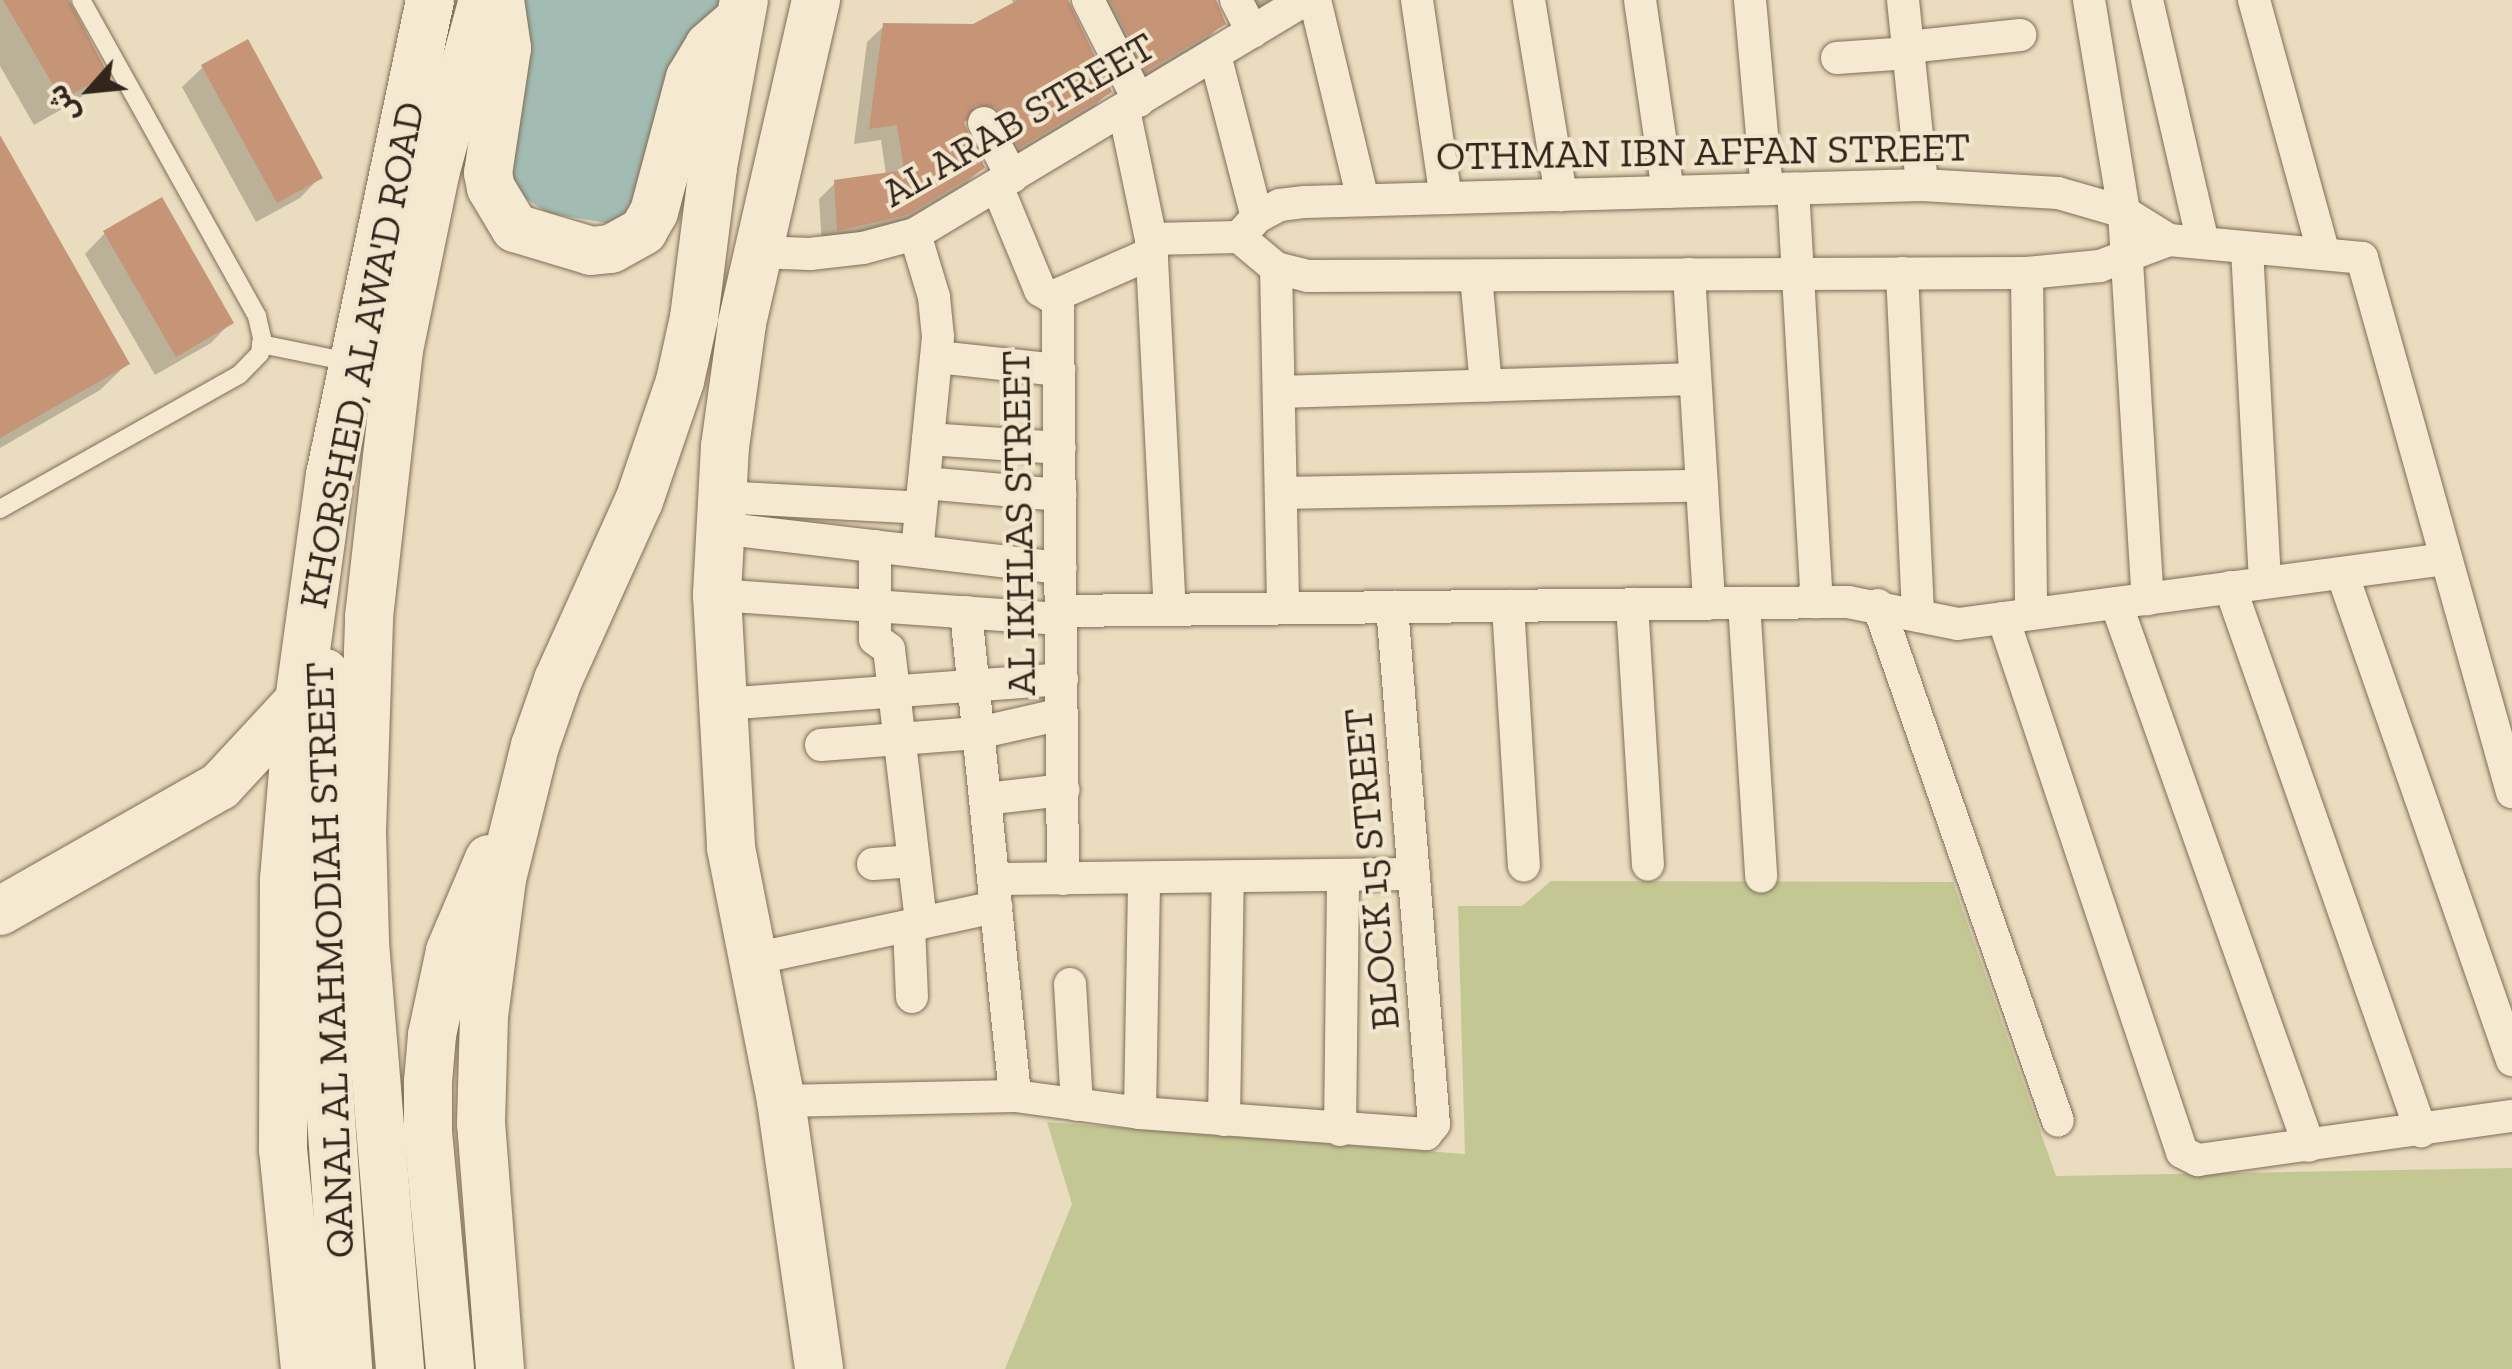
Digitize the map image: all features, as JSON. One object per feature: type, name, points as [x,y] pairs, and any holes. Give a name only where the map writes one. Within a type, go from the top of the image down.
[{"type":"main road","name":"KHORSHED, AL AWA'D ROAD","points":[[305,1369],[283,1150],[284,880],[299,701],[330,475],[430,0]]},
{"type":"main road","points":[[400,1369],[364,940],[362,832],[369,617],[384,456],[409,297],[435,174],[483,0]]},
{"type":"main road","points":[[500,0],[508,48],[488,173],[491,188],[516,228],[591,251],[611,249],[644,230],[654,212],[690,78],[709,46],[741,10]]},
{"type":"main road","points":[[816,0],[756,252],[731,396],[720,512],[718,594],[731,848],[782,1101],[819,1369]]},
{"type":"main road","points":[[500,1369],[483,1178],[482,1070],[491,947],[517,812],[558,680],[640,501],[680,380],[694,318],[741,10]]},
{"type":"main road","name":"QANAL AL MAHMODIAH STREET","points":[[311,611],[329,712],[326,1044],[348,1369]]},
{"type":"main road","points":[[0,911],[220,786],[299,701]]},
{"type":"main road","points":[[450,1369],[428,1130],[432,1035],[440,988],[463,914],[517,812]]},
{"type":"street","points":[[1088,0],[1132,105],[1152,246],[1170,610]]},
{"type":"street","points":[[1236,0],[1252,32]]},
{"type":"street","name":"AL ARAB STREET","points":[[756,252],[810,254],[864,248],[915,234],[1304,0]]},
{"type":"street","points":[[1315,0],[1364,200]]},
{"type":"street","points":[[1417,0],[1446,198]]},
{"type":"street","points":[[1529,0],[1561,195]]},
{"type":"street","points":[[1640,0],[1668,192]]},
{"type":"street","points":[[1750,0],[1780,189],[1798,274],[1817,602]]},
{"type":"street","points":[[1903,0],[1922,185]]},
{"type":"street","points":[[2090,0],[2128,257],[2132,601],[2309,1146]]},
{"type":"street","points":[[2147,0],[2203,243]]},
{"type":"street","points":[[2254,0],[2324,254]]},
{"type":"street","points":[[1837,58],[2020,35]]},
{"type":"street","points":[[1214,55],[1248,227],[1276,268],[1283,608]]},
{"type":"street","name":"AL IKHLAS STREET","points":[[984,123],[1040,290],[1052,296],[1058,308],[1064,879]]},
{"type":"street","name":"OTHMAN IBN AFFAN STREET","points":[[1152,246],[1248,227],[1280,205],[1922,185],[2058,193],[2124,212],[2169,240],[2362,258],[2443,559]]},
{"type":"street","points":[[915,234],[936,307],[937,357],[917,551]]},
{"type":"street","name":"OTHMAN IBN AFFAN STREET","points":[[1276,268],[1307,276],[2027,272],[2100,266],[2169,240]]},
{"type":"street","points":[[1052,296],[1152,246]]},
{"type":"street","points":[[2247,249],[2265,583]]},
{"type":"street","points":[[2027,272],[2017,616],[2177,1144],[2189,1158],[2198,1160],[2512,1116]]},
{"type":"street","points":[[1902,273],[1918,616]]},
{"type":"street","points":[[1688,274],[1709,603]]},
{"type":"street","points":[[1476,276],[1486,386]]},
{"type":"street","points":[[937,357],[1059,370]]},
{"type":"street","points":[[1279,392],[1695,379]]},
{"type":"street","points":[[928,439],[1060,448]]},
{"type":"street","points":[[1281,493],[1702,486]]},
{"type":"street","points":[[720,512],[923,495],[1060,495]]},
{"type":"street","points":[[720,512],[875,546],[1061,568]]},
{"type":"street","points":[[875,546],[876,638],[889,650],[914,861],[912,997]]},
{"type":"street","points":[[718,594],[976,613],[1061,615],[1283,608],[1817,602],[1878,605],[1958,624],[2443,559],[2512,792]]},
{"type":"street","points":[[992,560],[976,613],[974,686],[1016,1096]]},
{"type":"street","points":[[2342,573],[2512,1060]]},
{"type":"street","points":[[2230,588],[2420,1131]]},
{"type":"street","points":[[1744,603],[1760,876]]},
{"type":"street","points":[[1632,604],[1648,865]]},
{"type":"street","points":[[1878,605],[2058,1121]]},
{"type":"street","points":[[1508,606],[1524,866]]},
{"type":"street","name":"BLOCK 15 STREET","points":[[1340,1130],[1420,1136],[1434,1124],[1392,607]]},
{"type":"street","points":[[724,704],[1062,679]]},
{"type":"street","points":[[822,745],[978,733],[1062,714]]},
{"type":"street","points":[[985,799],[1063,790]]},
{"type":"street","points":[[874,864],[914,861]]},
{"type":"street","points":[[753,959],[915,925],[995,893],[1064,879],[1414,874]]},
{"type":"street","points":[[782,1101],[1016,1096],[1140,1113],[1340,1130],[1343,875]]},
{"type":"street","points":[[1224,1120],[1228,877]]},
{"type":"street","points":[[1140,1113],[1144,878]]},
{"type":"street","points":[[1070,984],[1078,1105]]},
{"type":"lane","points":[[0,509],[239,375],[260,353],[256,316],[81,0]]},
{"type":"lane","points":[[261,344],[354,363]]},
{"type":"green space","points":[[1551,881],[1953,882],[2056,1176],[2512,1168],[2512,1369],[1005,1369],[1072,1204],[1047,1122],[1465,1154],[1458,906],[1522,906]]},
{"type":"water","points":[[521,0],[722,0],[631,215],[612,224],[548,213],[525,198],[510,176]]},
{"type":"building","points":[[3,0],[69,0],[108,74],[62,100]]},
{"type":"building","points":[[1018,0],[1068,0],[1112,92],[1019,148],[996,107],[976,105],[964,123],[985,168],[907,215],[837,231],[834,180],[904,170],[897,125],[869,129],[883,23],[973,24]]},
{"type":"building","points":[[1110,0],[1216,0],[1226,24],[1146,71]]},
{"type":"building","points":[[248,39],[323,178],[277,203],[201,65]]},
{"type":"building","points":[[0,135],[130,364],[0,438]]},
{"type":"building","points":[[162,197],[234,323],[176,357],[103,231]]}]
